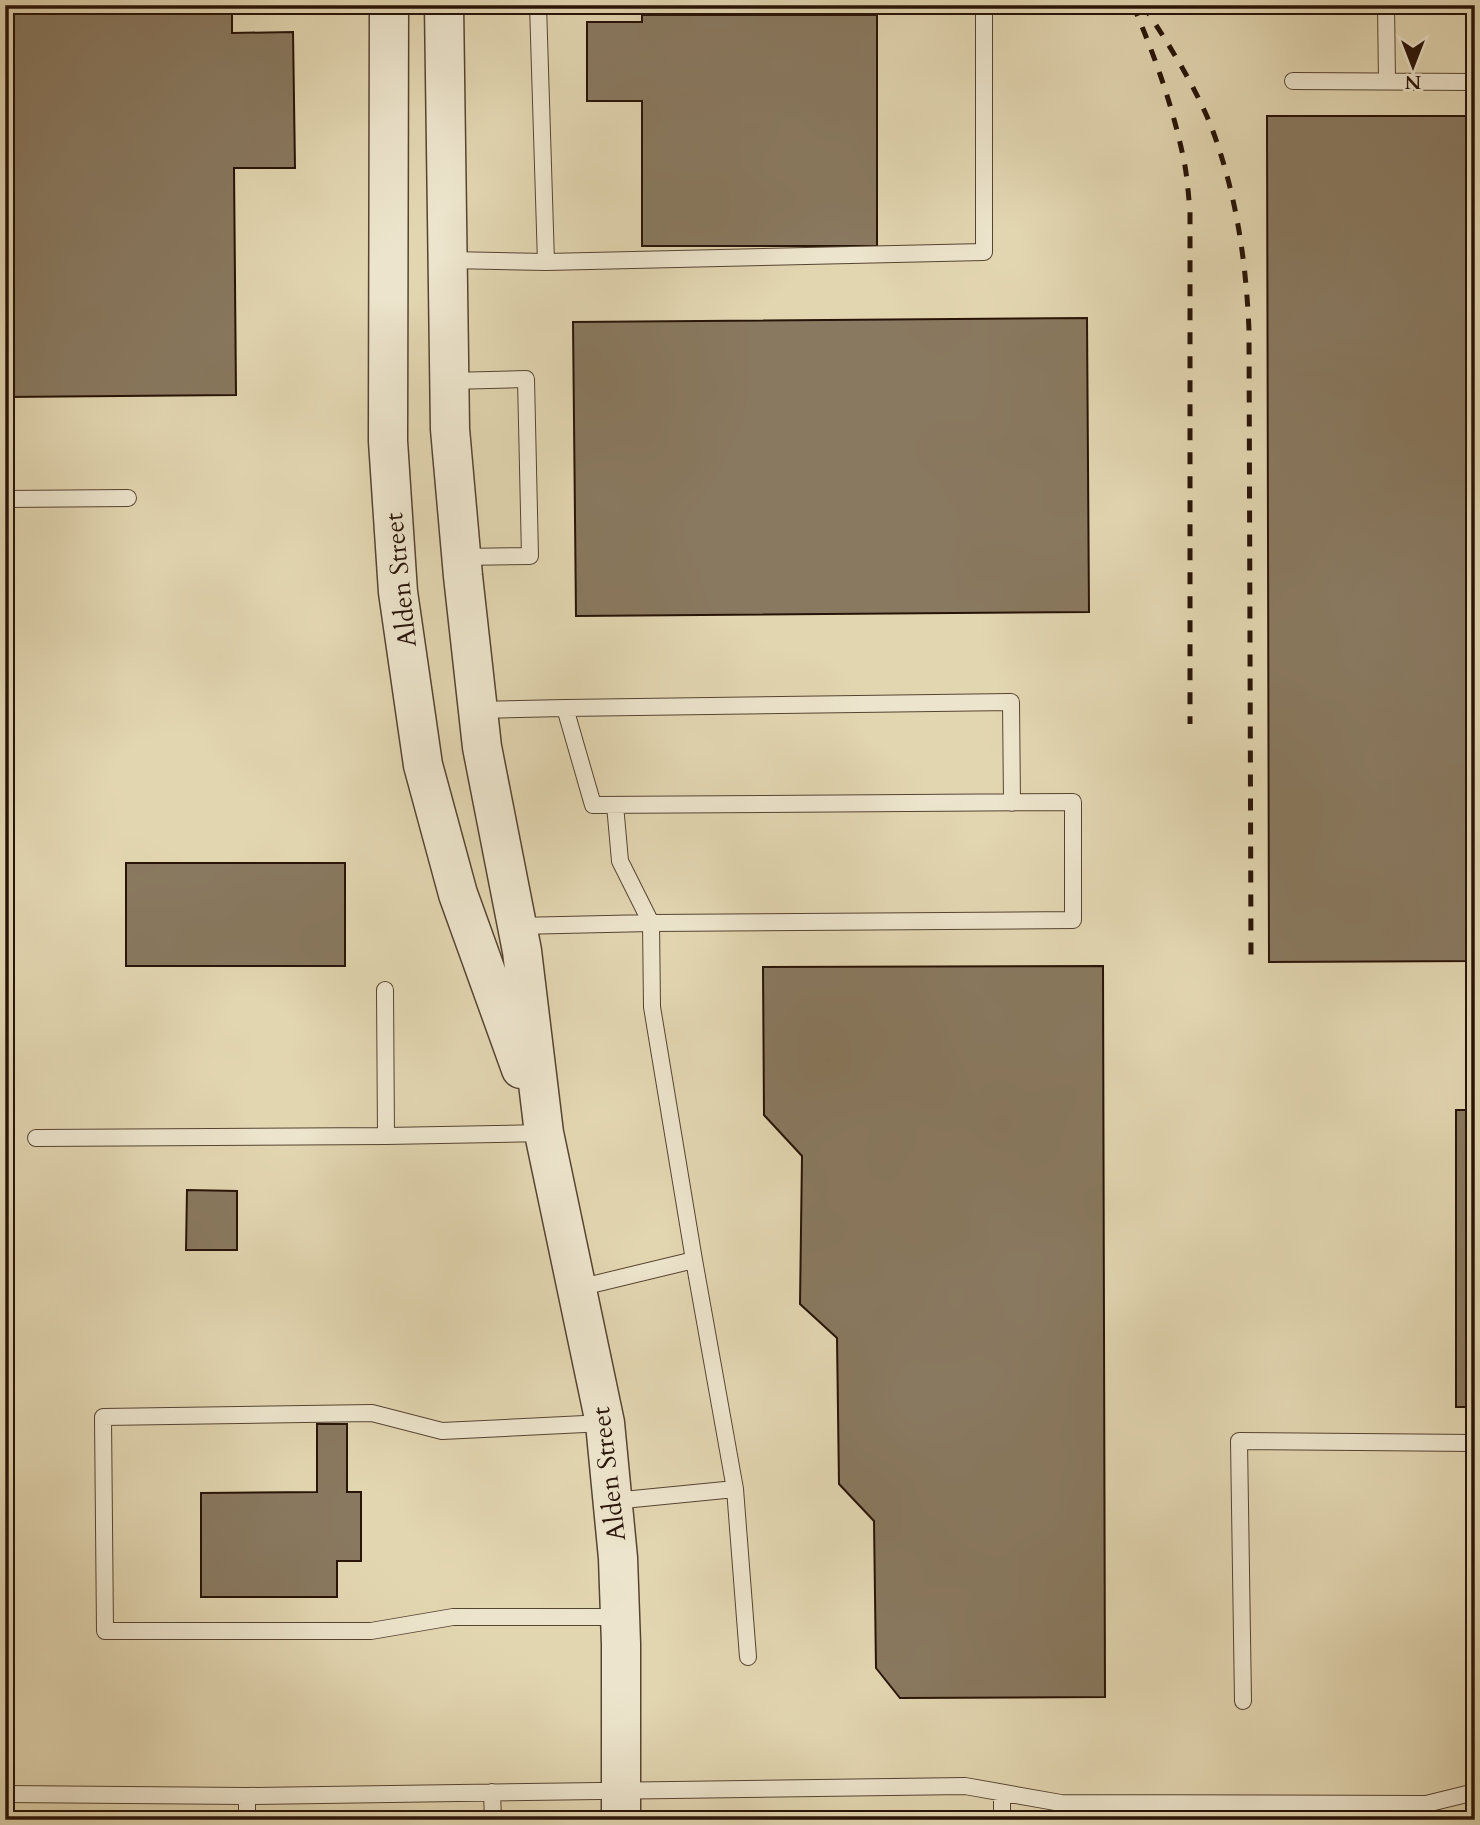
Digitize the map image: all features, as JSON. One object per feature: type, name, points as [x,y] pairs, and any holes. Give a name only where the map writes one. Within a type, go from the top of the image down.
[{"type":"street","name":"Alden Street","points":[[389,5],[388,441],[398,592],[424,765],[458,894],[544,1133]]},
{"type":"street","name":"Alden Street","points":[[444,5],[450,429],[461,557],[482,747],[522,951],[544,1133],[605,1423],[618,1558],[621,1805]]},
{"type":"street","points":[[390,259],[449,260]]},
{"type":"lane","points":[[538,5],[546,262]]},
{"type":"lane","points":[[449,260],[546,262],[984,252],[984,5]]},
{"type":"lane","points":[[1386,5],[1387,81]]},
{"type":"lane","points":[[1293,81],[1475,82]]},
{"type":"lane","points":[[449,380],[526,379],[530,556],[461,557]]},
{"type":"lane","points":[[5,499],[128,498]]},
{"type":"lane","points":[[479,710],[1011,702],[1012,803]]},
{"type":"lane","points":[[516,926],[1073,920],[1073,802],[593,805],[565,708]]},
{"type":"lane","points":[[615,805],[620,861],[651,923],[652,1007],[735,1489],[748,1657]]},
{"type":"lane","points":[[385,989],[386,1136]]},
{"type":"lane","points":[[36,1138],[544,1133]]},
{"type":"lane","points":[[578,1288],[694,1260]]},
{"type":"lane","points":[[605,1423],[442,1431],[372,1413],[103,1417],[105,1631],[371,1631],[453,1617],[620,1617]]},
{"type":"lane","points":[[1243,1701],[1238,1441],[1475,1443]]},
{"type":"lane","points":[[612,1501],[735,1489]]},
{"type":"lane","points":[[5,1794],[247,1796],[492,1792],[621,1805],[965,1786],[1062,1804],[1426,1804],[1475,1792]]},
{"type":"lane","points":[[492,1792],[493,1820]]},
{"type":"lane","points":[[1002,1793],[1002,1820]]},
{"type":"lane","points":[[247,1796],[247,1820]]},
{"type":"building","points":[[5,5],[232,5],[232,33],[293,32],[295,168],[234,168],[236,395],[5,397]]},
{"type":"building","points":[[642,15],[877,15],[877,246],[642,246],[642,101],[587,101],[587,22],[642,22]]},
{"type":"building","points":[[1267,116],[1475,116],[1475,961],[1269,962]]},
{"type":"building","points":[[1087,318],[1089,612],[576,616],[573,322]]},
{"type":"building","points":[[126,863],[345,863],[345,966],[126,966]]},
{"type":"building","points":[[1103,966],[1105,1697],[900,1698],[876,1668],[874,1521],[839,1484],[837,1338],[800,1304],[802,1156],[764,1115],[763,967]]},
{"type":"building","points":[[5,1051],[11,1051],[12,1155],[5,1155]]},
{"type":"building","points":[[1456,1110],[1475,1110],[1475,1407],[1456,1407]]},
{"type":"building","points":[[187,1190],[237,1191],[237,1250],[186,1250]]},
{"type":"building","points":[[317,1424],[347,1424],[347,1492],[361,1492],[361,1561],[337,1561],[337,1597],[201,1597],[201,1493],[317,1492]]},
{"type":"building","points":[[837,1815],[950,1816],[951,1820],[837,1820]]},
{"type":"railway","points":[[1133,5],[1174,117],[1184,162],[1190,210],[1190,724]]},
{"type":"railway","points":[[1143,5],[1189,79],[1211,126],[1233,201],[1245,278],[1249,330],[1251,957]]}]
